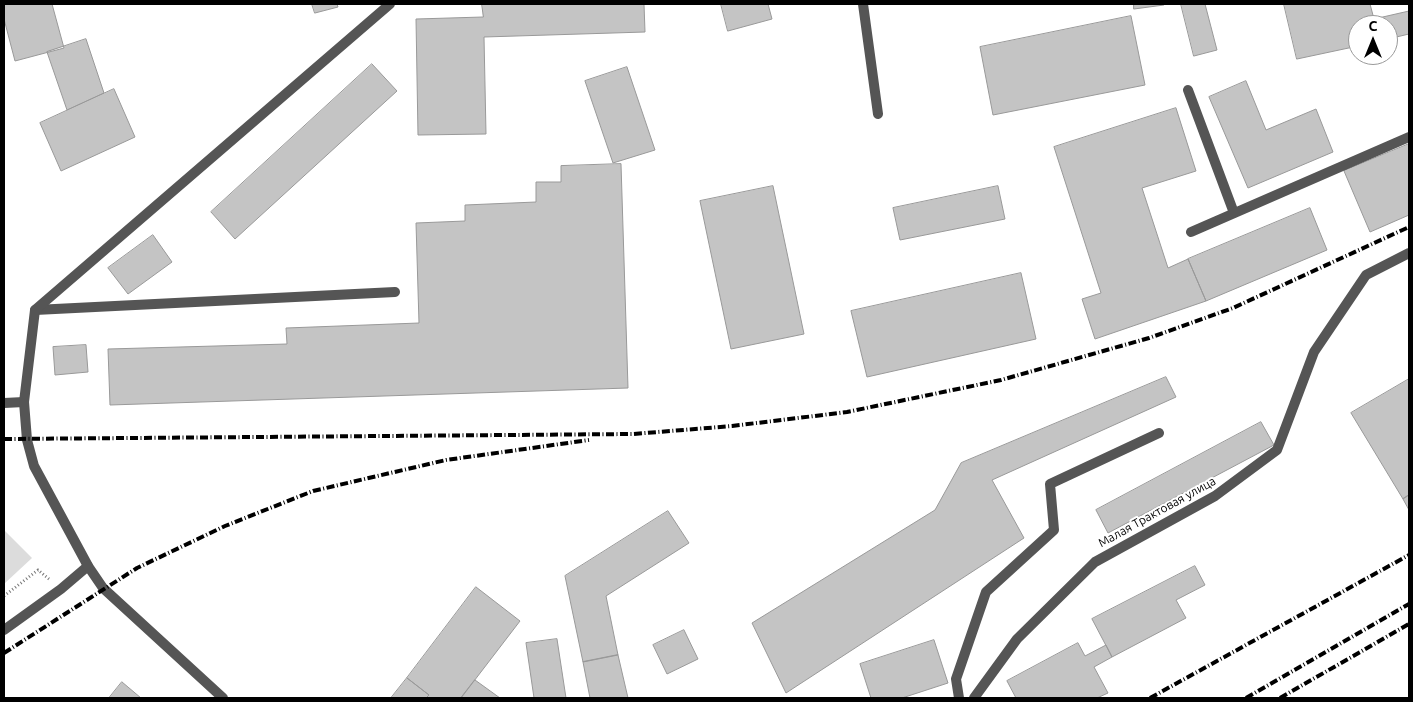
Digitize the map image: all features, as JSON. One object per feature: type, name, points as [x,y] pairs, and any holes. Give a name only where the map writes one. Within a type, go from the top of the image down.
[{"type":"street","points":[[224,698],[103,588],[88,566],[34,466],[28,440],[24,402],[35,310],[390,4]]},
{"type":"street","points":[[864,4],[878,114]]},
{"type":"street","points":[[1188,90],[1234,213]]},
{"type":"street","points":[[1191,232],[1409,137]]},
{"type":"street","name":"Малая Трактовая улица","points":[[974,698],[1016,639],[1095,562],[1215,496],[1278,450],[1314,352],[1319,344],[1366,275],[1409,253]]},
{"type":"street","points":[[35,310],[395,292]]},
{"type":"street","points":[[4,403],[24,402]]},
{"type":"street","points":[[959,698],[956,679],[986,592],[1054,530],[1050,484],[1159,433]]},
{"type":"street","points":[[4,630],[61,589],[88,566]]},
{"type":"path","points":[[4,596],[38,570],[61,589]]},
{"type":"shaded area","points":[[4,530],[32,558],[4,584]]},
{"type":"building","points":[[4,4],[52,4],[64,48],[15,61],[4,19]]},
{"type":"building","points":[[312,4],[337,4],[338,7],[315,13]]},
{"type":"building","points":[[482,4],[644,4],[645,32],[484,37],[486,134],[418,135],[416,19],[483,17]]},
{"type":"building","points":[[721,4],[768,4],[772,19],[728,31]]},
{"type":"building","points":[[1134,4],[1164,4],[1164,5],[1134,9]]},
{"type":"building","points":[[1181,4],[1205,4],[1217,50],[1194,56]]},
{"type":"building","points":[[1284,4],[1370,4],[1373,15],[1348,15],[1348,48],[1297,59]]},
{"type":"building","points":[[1409,11],[1409,34],[1398,37],[1398,15],[1392,15]]},
{"type":"building","points":[[1131,16],[1145,85],[993,115],[980,47]]},
{"type":"building","points":[[86,39],[104,93],[67,110],[47,52]]},
{"type":"building","points":[[372,64],[397,91],[235,239],[211,212]]},
{"type":"building","points":[[627,67],[655,150],[613,163],[585,81]]},
{"type":"building","points":[[1246,81],[1266,130],[1316,109],[1333,152],[1248,188],[1209,97]]},
{"type":"building","points":[[114,89],[135,137],[61,171],[40,123]]},
{"type":"building","points":[[1176,108],[1196,171],[1142,188],[1168,268],[1188,259],[1206,301],[1095,339],[1082,299],[1101,293],[1054,147]]},
{"type":"building","points":[[1409,144],[1409,215],[1370,232],[1344,171]]},
{"type":"building","points":[[621,164],[628,388],[110,405],[108,349],[287,344],[286,328],[419,323],[416,223],[465,221],[465,205],[536,202],[536,182],[561,182],[561,166]]},
{"type":"building","points":[[773,186],[804,334],[731,349],[700,201]]},
{"type":"building","points":[[998,186],[1005,219],[900,240],[893,208]]},
{"type":"building","points":[[1310,208],[1327,250],[1206,301],[1188,259]]},
{"type":"building","points":[[153,235],[172,262],[128,294],[108,268]]},
{"type":"building","points":[[1021,273],[1036,339],[867,377],[851,311]]},
{"type":"building","points":[[86,345],[88,372],[55,375],[53,347]]},
{"type":"building","points":[[1166,377],[1176,397],[992,480],[1024,538],[786,693],[752,623],[935,510],[961,463]]},
{"type":"building","points":[[1409,379],[1409,495],[1403,499],[1351,413]]},
{"type":"building","points":[[1261,422],[1274,445],[1108,533],[1096,510]]},
{"type":"building","points":[[1409,495],[1409,510],[1403,499]]},
{"type":"building","points":[[668,511],[689,543],[606,596],[618,655],[583,662],[565,576]]},
{"type":"building","points":[[1195,566],[1205,585],[1176,600],[1186,618],[1112,657],[1092,619]]},
{"type":"building","points":[[476,587],[520,621],[461,698],[426,698],[429,695],[407,678]]},
{"type":"building","points":[[684,630],[698,659],[667,674],[653,645]]},
{"type":"building","points":[[557,639],[566,698],[534,698],[526,643]]},
{"type":"building","points":[[934,640],[948,683],[902,698],[871,698],[860,664]]},
{"type":"building","points":[[1078,643],[1085,656],[1106,645],[1112,657],[1094,667],[1108,693],[1097,698],[1016,698],[1007,681]]},
{"type":"building","points":[[618,655],[628,698],[590,698],[583,662]]},
{"type":"building","points":[[407,678],[429,695],[426,698],[391,698]]},
{"type":"building","points":[[475,680],[500,698],[461,698]]},
{"type":"building","points":[[122,682],[141,698],[109,698]]},
{"type":"railway","points":[[4,439],[633,434],[732,426],[847,412],[1001,380],[1149,338],[1233,308],[1409,227]]},
{"type":"railway","points":[[4,653],[137,568],[225,526],[313,491],[446,460],[589,440]]},
{"type":"railway","points":[[1150,698],[1409,555]]},
{"type":"railway","points":[[1246,698],[1409,604]]},
{"type":"railway","points":[[1280,698],[1409,624]]}]
